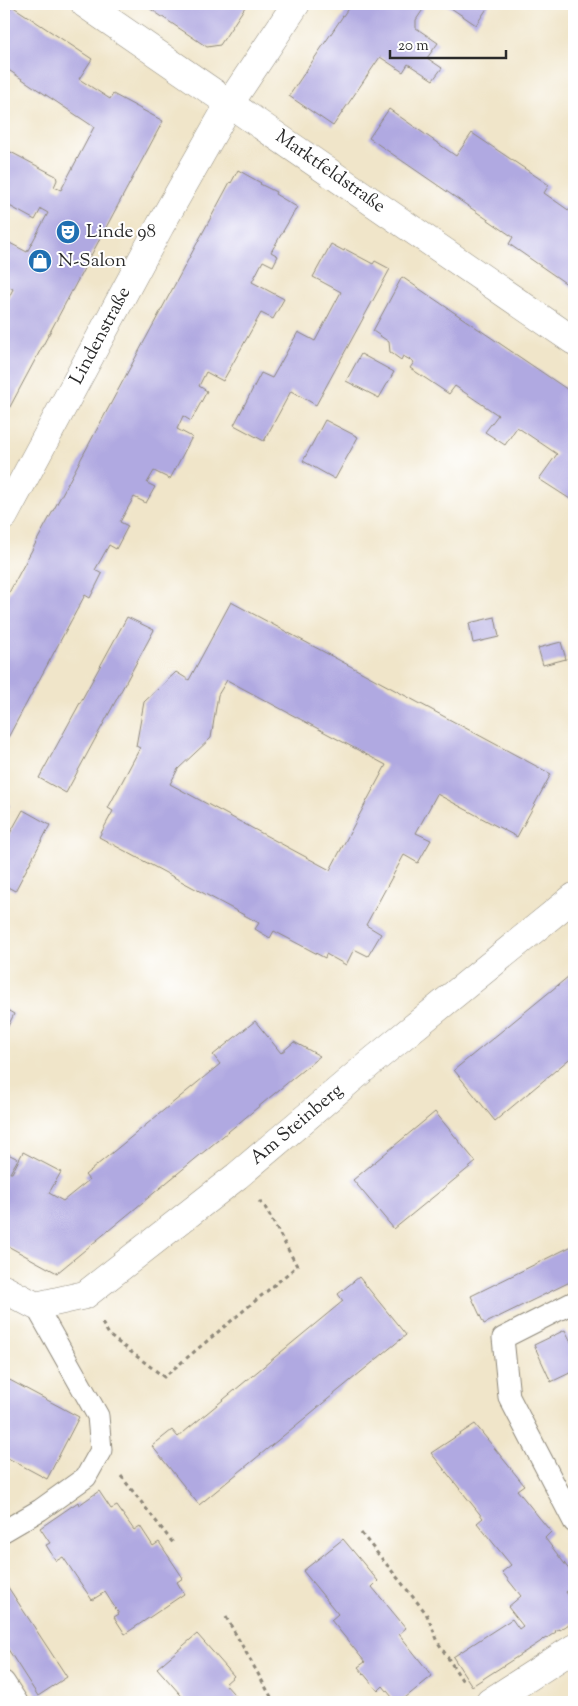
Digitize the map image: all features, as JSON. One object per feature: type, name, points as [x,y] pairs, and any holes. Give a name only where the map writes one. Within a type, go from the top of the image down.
[{"type":"street","name":"Marktfeldstraße","points":[[85,4],[574,341]]},
{"type":"street","name":"Lindenstraße","points":[[4,516],[160,226],[230,103],[296,4]]},
{"type":"street","name":"Am Steinberg","points":[[36,1306],[85,1294],[237,1176],[375,1059],[574,897]]},
{"type":"street","points":[[4,1289],[36,1306]]},
{"type":"street","points":[[490,1702],[574,1648]]},
{"type":"lane","points":[[574,1302],[503,1338],[509,1397],[574,1522]]},
{"type":"lane","points":[[4,1531],[40,1510],[86,1477],[101,1450],[98,1416],[36,1306]]},
{"type":"lane","points":[[4,1682],[17,1702]]},
{"type":"path","points":[[85,1294],[110,1336],[164,1377],[297,1266],[265,1207],[237,1176]]},
{"type":"path","points":[[101,1450],[173,1543]]},
{"type":"path","points":[[361,1533],[426,1613],[439,1644],[466,1686]]},
{"type":"path","points":[[226,1617],[274,1702]]},
{"type":"building","points":[[143,4],[247,4],[220,45],[207,47]]},
{"type":"building","points":[[351,4],[418,4],[424,8],[416,20],[416,28],[438,43],[427,58],[442,68],[433,80],[408,64],[403,72],[380,57],[333,126],[289,96]]},
{"type":"building","points":[[445,4],[490,4],[476,25]]},
{"type":"building","points":[[12,6],[92,59],[79,79],[110,99],[113,94],[163,121],[4,418],[4,307],[13,289],[6,285],[4,290],[4,240],[27,252],[48,213],[41,209],[35,220],[4,203],[4,151],[5,149],[56,176],[57,180],[54,187],[61,190],[94,127],[4,67],[4,19]]},
{"type":"building","points":[[389,109],[456,156],[472,133],[549,185],[544,193],[574,214],[574,289],[509,244],[513,237],[369,138]]},
{"type":"building","points":[[238,170],[276,192],[275,194],[297,207],[271,252],[278,256],[273,266],[263,261],[252,282],[284,299],[273,319],[261,313],[223,381],[206,372],[199,386],[207,391],[191,421],[183,416],[177,429],[192,437],[170,479],[154,471],[147,483],[155,487],[146,503],[134,497],[120,522],[128,526],[116,549],[109,545],[95,570],[102,574],[90,598],[85,595],[4,745],[4,602]]},
{"type":"building","points":[[331,244],[344,251],[345,249],[373,264],[375,261],[390,269],[316,405],[291,391],[264,441],[234,425],[261,373],[272,378],[298,332],[315,341],[341,292],[313,277]]},
{"type":"building","points":[[402,277],[574,394],[574,493],[570,499],[539,479],[557,454],[517,427],[505,445],[485,432],[498,415],[455,386],[449,394],[410,368],[414,362],[403,356],[401,360],[390,352],[389,342],[373,331]]},
{"type":"building","points":[[361,354],[394,372],[379,398],[346,381]]},
{"type":"building","points":[[325,420],[358,437],[335,479],[303,461]]},
{"type":"building","points":[[231,602],[551,774],[517,837],[437,794],[416,833],[431,840],[418,863],[404,855],[366,925],[381,934],[368,956],[354,949],[346,965],[326,954],[325,958],[274,931],[270,938],[255,929],[259,923],[99,837],[113,811],[108,808],[140,748],[136,746],[144,702],[176,672],[189,680]],"holes":[[[227,680],[386,765],[330,870],[170,784],[178,769],[211,738],[218,695]]]},
{"type":"building","points":[[127,617],[154,630],[66,793],[39,778]]},
{"type":"building","points":[[495,617],[499,637],[473,643],[469,623]]},
{"type":"building","points":[[561,642],[566,659],[543,665],[538,648]]},
{"type":"building","points":[[4,802],[10,805],[4,816]]},
{"type":"building","points":[[23,810],[50,825],[15,891],[4,885],[4,844]]},
{"type":"building","points":[[574,972],[574,1055],[495,1121],[454,1070]]},
{"type":"building","points":[[4,1008],[14,1014],[4,1034]]},
{"type":"building","points":[[255,1021],[281,1053],[294,1042],[320,1056],[57,1273],[4,1244],[4,1152],[18,1159],[10,1173],[12,1173],[23,1152],[61,1172],[49,1193],[63,1201],[89,1180],[85,1175],[220,1064],[213,1055]]},
{"type":"building","points":[[435,1112],[476,1162],[394,1229],[353,1180]]},
{"type":"building","points":[[574,1245],[574,1280],[484,1324],[471,1296]]},
{"type":"building","points":[[359,1277],[406,1335],[199,1505],[152,1446],[172,1430],[178,1437],[343,1301],[338,1294]]},
{"type":"building","points":[[565,1330],[574,1348],[574,1371],[551,1382],[534,1345]]},
{"type":"building","points":[[4,1377],[79,1417],[47,1479],[4,1456]]},
{"type":"building","points":[[475,1424],[524,1485],[517,1490],[551,1532],[545,1538],[574,1576],[574,1586],[566,1592],[574,1603],[574,1618],[571,1620],[572,1622],[560,1630],[555,1631],[472,1686],[453,1657],[512,1619],[519,1629],[523,1626],[508,1607],[521,1596],[502,1572],[511,1565],[477,1523],[483,1518],[431,1453]]},
{"type":"building","points":[[99,1491],[111,1509],[117,1506],[134,1530],[140,1526],[153,1546],[159,1542],[183,1578],[177,1582],[184,1594],[125,1634],[114,1617],[119,1614],[105,1592],[92,1600],[63,1557],[56,1561],[46,1545],[50,1543],[40,1528],[78,1502],[79,1505]]},
{"type":"building","points":[[343,1539],[378,1581],[372,1587],[406,1628],[399,1634],[432,1676],[400,1702],[396,1702],[383,1686],[378,1691],[358,1667],[365,1662],[331,1620],[338,1614],[303,1571]]},
{"type":"building","points":[[4,1581],[67,1677],[38,1696],[4,1643]]},
{"type":"building","points":[[197,1634],[234,1676],[225,1684],[241,1702],[187,1702],[157,1668]]},
{"type":"place","name":"Linde 98","points":[[68,232]]},
{"type":"place","name":"N-Salon","points":[[40,261]]}]
